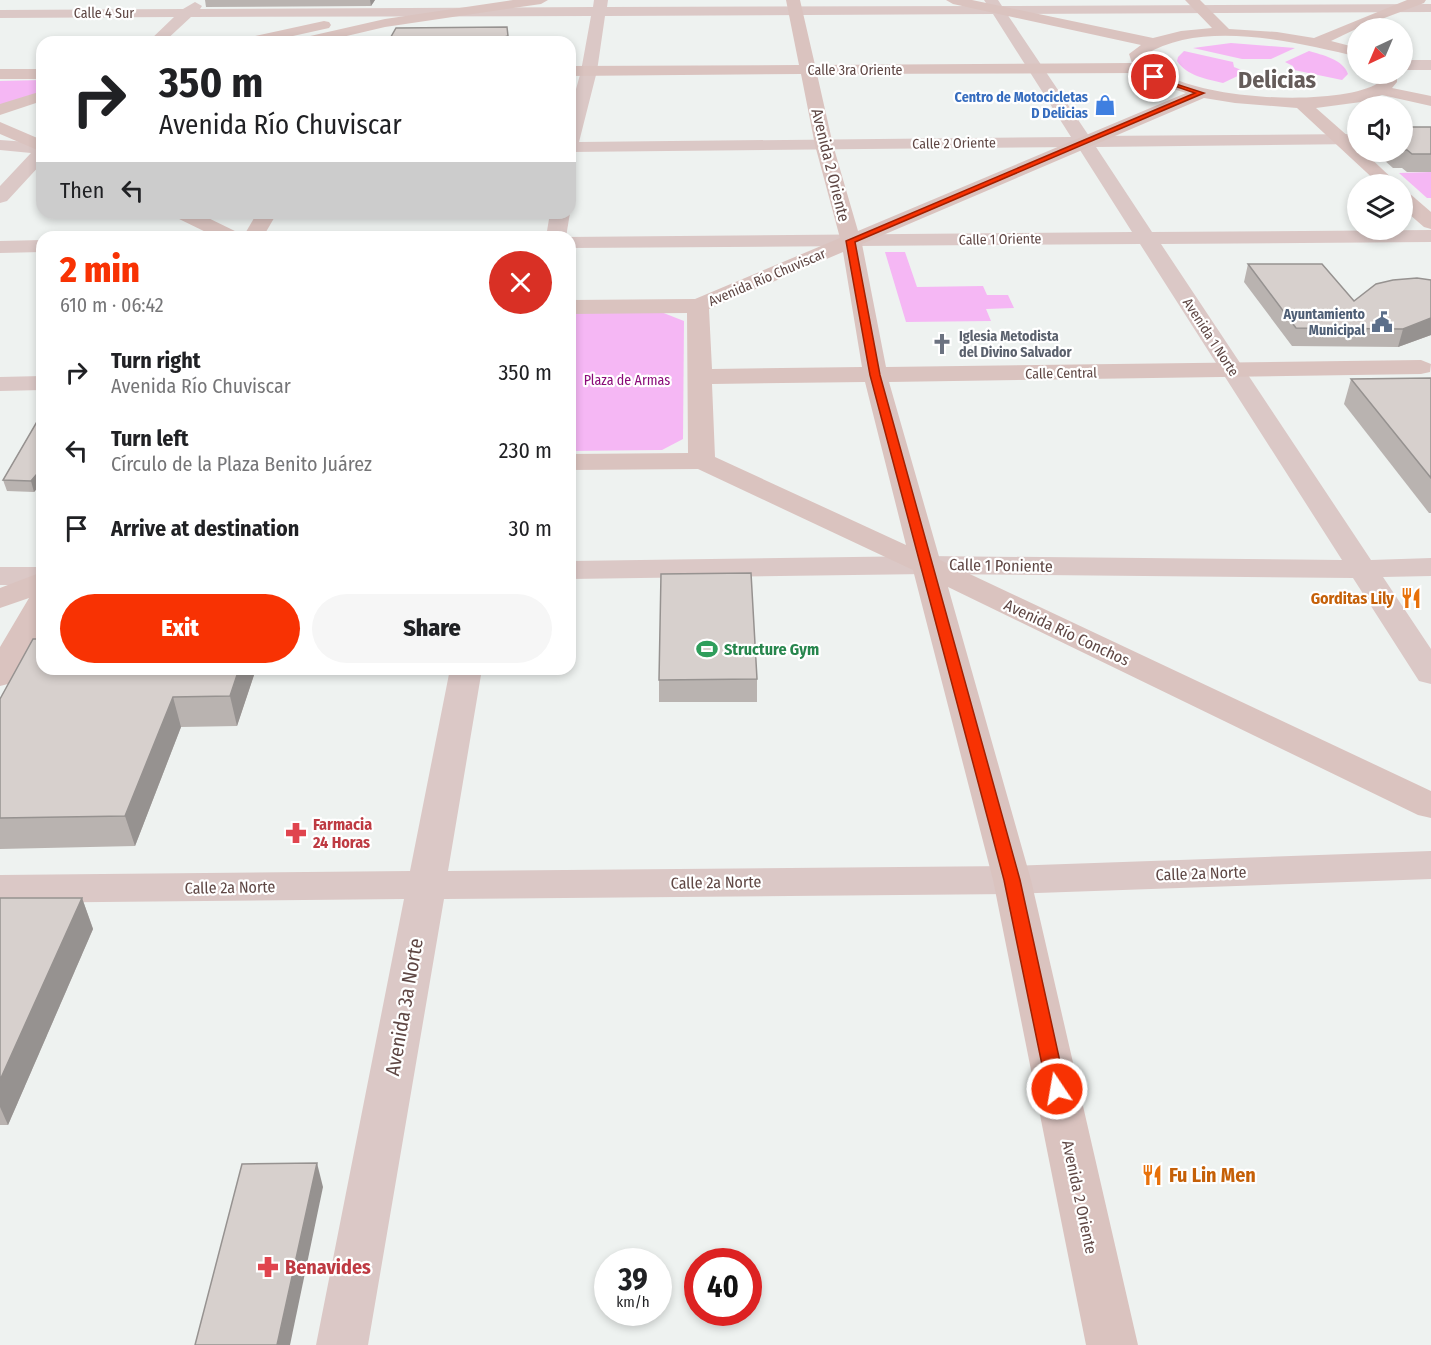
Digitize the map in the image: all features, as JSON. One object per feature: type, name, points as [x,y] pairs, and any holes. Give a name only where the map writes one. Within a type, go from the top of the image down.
[{"type":"main road","points":[[275,36],[392,12],[470,0]]},
{"type":"main road","points":[[320,36],[392,12],[452,12],[541,0]]},
{"type":"main road","points":[[953,0],[994,5],[1154,43]]},
{"type":"main road","points":[[1317,42],[1419,0]]},
{"type":"main road","points":[[1196,4],[1225,33]]},
{"type":"main road","name":"Avenida 2 Oriente","points":[[794,5],[824,146],[850,241],[875,375],[1012,880],[1112,1345]]},
{"type":"main road","points":[[378,36],[392,12]]},
{"type":"main road","points":[[1347,50],[1317,42],[1225,33],[1184,36],[1154,43],[1137,54],[1136,61],[1140,68],[1154,77],[1201,93],[1244,99],[1301,103],[1344,100],[1381,90],[1431,100]]},
{"type":"main road","name":"Calle 3ra Oriente","points":[[576,71],[1140,68]]},
{"type":"main road","points":[[0,74],[36,74]]},
{"type":"main road","points":[[1381,90],[1387,84]]},
{"type":"main road","name":"Avenida Río Chuviscar","points":[[698,306],[1201,93]]},
{"type":"main road","points":[[0,110],[36,98]]},
{"type":"main road","points":[[1301,103],[1378,174]]},
{"type":"main road","points":[[0,125],[36,112]]},
{"type":"main road","points":[[0,125],[36,146]]},
{"type":"main road","points":[[1413,207],[1431,223]]},
{"type":"main road","points":[[194,219],[220,231]]},
{"type":"main road","points":[[576,307],[698,306],[702,461],[576,462]]},
{"type":"main road","name":"Calle Central","points":[[700,377],[1428,367]]},
{"type":"main road","name":"Avenida Río Conchos","points":[[702,461],[926,565],[1431,806]]},
{"type":"main road","points":[[0,599],[36,584]]},
{"type":"main road","points":[[0,676],[36,613]]},
{"type":"street","points":[[162,36],[201,0]]},
{"type":"street","points":[[1386,0],[1416,20]]},
{"type":"street","points":[[452,12],[600,5],[1196,4],[1431,8]]},
{"type":"street","points":[[576,122],[589,71],[600,5]]},
{"type":"street","name":"Avenida 1 Norte","points":[[994,5],[1431,674]]},
{"type":"street","name":"Calle 4 Sur","points":[[0,14],[392,12]]},
{"type":"street","points":[[1413,65],[1431,65]]},
{"type":"street","name":"Calle 2 Oriente","points":[[576,145],[824,146],[1347,139]]},
{"type":"street","points":[[0,145],[36,148]]},
{"type":"street","points":[[0,197],[36,156]]},
{"type":"street","name":"Calle 1 Oriente","points":[[576,242],[850,241],[1145,236],[1431,236]]},
{"type":"street","points":[[0,247],[36,246]]},
{"type":"street","points":[[0,384],[36,383]]},
{"type":"street","name":"Calle 1 Poniente","points":[[576,570],[926,565],[1362,569],[1431,567]]},
{"type":"street","points":[[0,576],[36,576]]},
{"type":"street","name":"Avenida 3a Norte","points":[[342,1345],[465,675]]},
{"type":"street","name":"Calle 2a Norte","points":[[0,889],[1012,880],[1431,865]]},
{"type":"green space","points":[[1231,43],[1295,48],[1271,59],[1242,59],[1193,48]]},
{"type":"green space","points":[[1184,51],[1233,62],[1234,67],[1246,72],[1223,83],[1198,76],[1186,70],[1177,61]]},
{"type":"green space","points":[[1309,51],[1337,61],[1345,69],[1347,75],[1342,80],[1294,70],[1293,66],[1285,62]]},
{"type":"green space","points":[[36,80],[36,96],[0,107],[0,81]]},
{"type":"green space","points":[[1431,172],[1431,198],[1427,198],[1413,186],[1413,174],[1399,173]]},
{"type":"green space","points":[[885,252],[905,252],[917,287],[983,286],[987,295],[1008,295],[1014,308],[986,309],[991,321],[906,322]]},
{"type":"green space","name":"Plaza de Armas","points":[[661,312],[684,321],[683,439],[662,450],[576,451],[576,313]]},
{"type":"building","points":[[507,27],[508,36],[391,36],[396,28]]},
{"type":"building","points":[[1413,127],[1431,127],[1431,154],[1413,154]]},
{"type":"building","points":[[1248,264],[1322,264],[1354,301],[1376,284],[1417,278],[1431,280],[1431,318],[1403,329],[1296,328]]},
{"type":"building","points":[[1431,378],[1431,478],[1351,379]]},
{"type":"building","points":[[36,423],[36,475],[31,481],[3,480]]},
{"type":"building","name":"Structure Gym","points":[[751,573],[757,679],[659,680],[661,574]]},
{"type":"building","points":[[33,639],[36,639],[36,675],[237,675],[230,696],[173,697],[125,816],[0,818],[0,699]]},
{"type":"building","points":[[0,898],[82,898],[0,1080]]},
{"type":"building","name":"Benavides","points":[[317,1163],[277,1345],[195,1345],[242,1164]]},
{"type":"place","name":"Centro de Motocicletas D Delicias","points":[[1105,105]]},
{"type":"place","name":"Ayuntamiento Municipal","points":[[1382,322]]},
{"type":"place","name":"Iglesia Metodista del Divino Salvador","points":[[942,344]]},
{"type":"place","name":"Gorditas Lily","points":[[1411,598]]},
{"type":"place","name":"Structure Gym","points":[[707,649]]},
{"type":"place","name":"Farmacia 24 Horas","points":[[296,833]]},
{"type":"place","name":"Fu Lin Men","points":[[1152,1175]]},
{"type":"place","name":"Benavides","points":[[268,1267]]},
{"type":"district","name":"Delicias","points":[[1277,80]]},
{"type":"route","points":[[1057,1089],[1012,880],[875,375],[850,241],[1201,93],[1154,77]]}]
